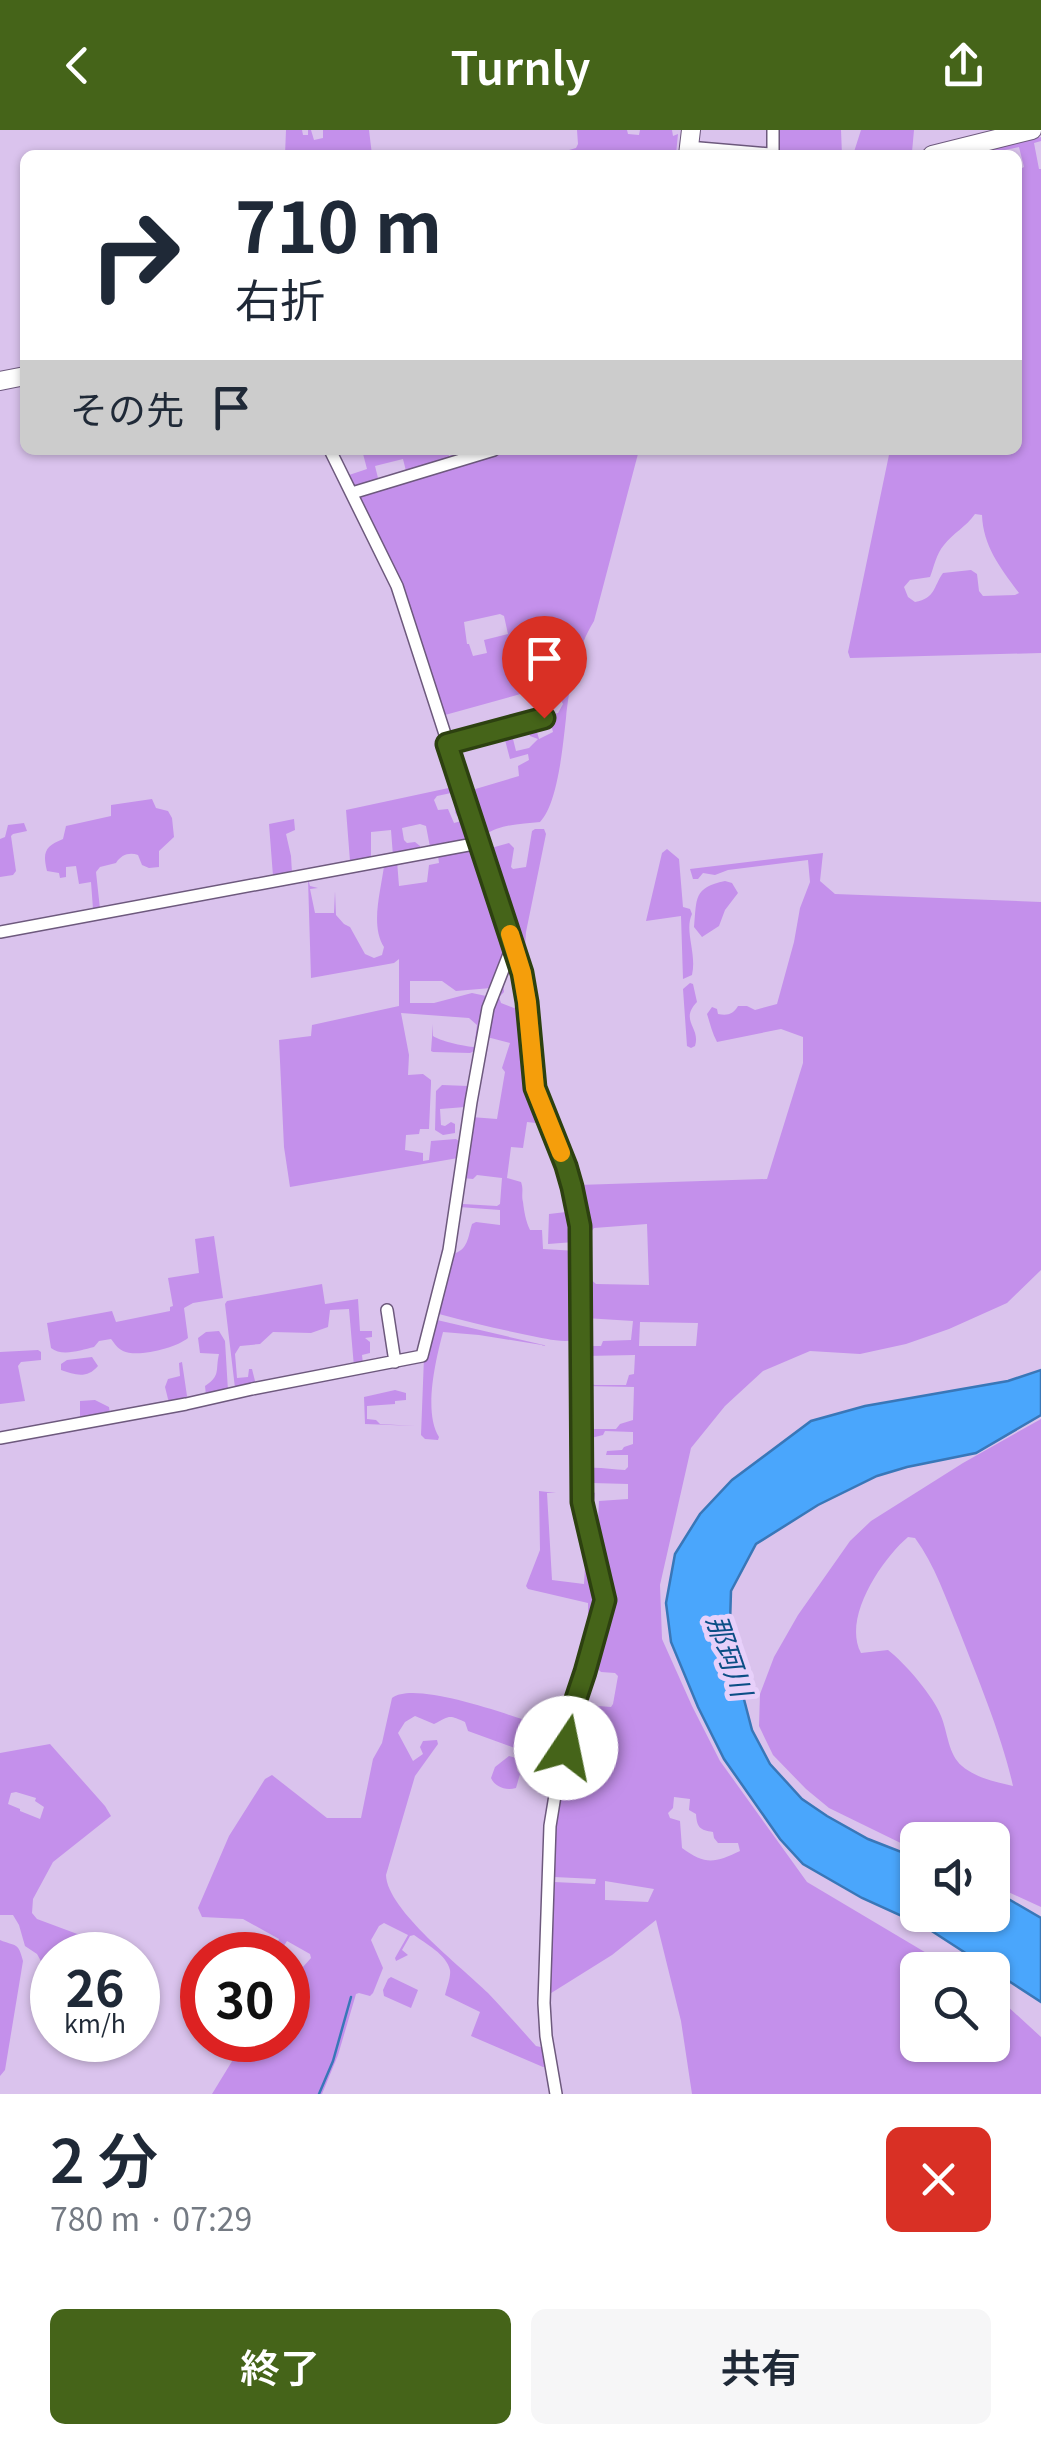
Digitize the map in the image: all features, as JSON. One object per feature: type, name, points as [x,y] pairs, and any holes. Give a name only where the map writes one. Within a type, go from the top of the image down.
[{"type":"street","points":[[952,150],[1032,130]]},
{"type":"street","points":[[689,144],[738,150]]},
{"type":"street","points":[[333,455],[397,586],[513,944],[527,1002],[535,1088],[569,1176],[580,1226],[582,1502],[605,1600],[570,1717],[550,1826],[544,2002],[556,2094]]},
{"type":"street","points":[[352,493],[477,455]]},
{"type":"street","points":[[447,744],[544,718]]},
{"type":"street","points":[[0,932],[479,843]]},
{"type":"street","points":[[0,1438],[422,1356],[449,1250],[488,1008],[513,944]]},
{"type":"street","points":[[387,1310],[395,1362]]},
{"type":"shaded area","points":[[286,130],[302,130],[303,135],[308,135],[311,130],[314,140],[323,138],[323,130],[369,130],[371,150],[285,150]]},
{"type":"shaded area","points":[[577,130],[627,130],[628,134],[639,135],[640,130],[672,130],[673,136],[678,134],[676,150],[569,150],[578,144]]},
{"type":"shaded area","points":[[776,130],[841,130],[842,150],[773,150]]},
{"type":"shaded area","points":[[861,130],[914,130],[912,150],[855,150]]},
{"type":"shaded area","points":[[1041,137],[1041,141],[1034,143],[1041,169],[1041,653],[850,658],[848,652],[889,455],[1022,455],[1024,167],[1019,147],[989,150]],"holes":[[[975,514],[982,515],[989,547],[1019,593],[983,596],[977,574],[971,570],[943,573],[930,595],[915,602],[908,597],[904,587],[910,580],[930,577],[939,552]]]},
{"type":"shaded area","points":[[363,455],[638,455],[594,621],[575,668],[551,802],[540,822],[504,827],[485,835],[487,847],[509,843],[514,848],[513,869],[526,867],[532,831],[544,829],[546,834],[526,932],[524,964],[497,976],[491,988],[456,991],[442,981],[410,981],[410,1003],[434,1003],[472,993],[486,996],[477,1042],[477,1025],[469,1018],[401,1013],[409,1055],[408,1075],[423,1074],[431,1080],[429,1129],[406,1135],[405,1150],[423,1153],[423,1161],[429,1160],[431,1141],[456,1139],[460,1142],[458,1158],[290,1187],[279,1040],[311,1036],[312,1025],[399,1006],[399,959],[311,978],[308,879],[310,886],[318,888],[310,889],[315,913],[334,913],[335,891],[336,915],[350,927],[365,954],[374,958],[382,955],[384,947],[377,918],[384,866],[397,861],[399,886],[427,882],[429,865],[439,863],[437,848],[430,847],[426,826],[420,824],[402,828],[404,840],[415,842],[421,851],[393,856],[391,830],[371,832],[371,858],[350,861],[346,810],[458,786],[462,793],[519,776],[518,766],[529,760],[528,754],[510,759],[505,740],[509,739],[509,732],[516,751],[529,748],[538,739],[530,736],[528,726],[535,725],[539,739],[553,732],[550,720],[531,717],[530,711],[543,707],[550,715],[558,713],[563,704],[558,694],[544,693],[542,688],[442,714],[357,497],[406,471],[403,459],[375,466],[379,482],[357,489],[346,476],[367,469]],"holes":[[[504,616],[508,634],[484,640],[487,653],[473,656],[464,622]],[[455,795],[457,816],[470,813],[472,818],[454,823],[448,809],[438,810],[434,800],[437,796]]]},
{"type":"shaded area","points":[[152,799],[156,808],[168,811],[174,837],[159,851],[159,867],[142,865],[138,855],[131,854],[100,867],[96,872],[100,909],[93,909],[91,882],[79,884],[76,866],[66,867],[66,877],[47,871],[47,850],[63,839],[66,826],[111,816],[111,805]]},
{"type":"shaded area","points":[[294,819],[295,830],[286,834],[292,873],[273,876],[269,824]]},
{"type":"shaded area","points":[[24,823],[27,831],[11,836],[16,871],[0,877],[0,839],[5,837],[8,825]]},
{"type":"shaded area","points":[[667,849],[679,859],[683,907],[692,914],[692,975],[683,979],[681,916],[646,921],[662,853]]},
{"type":"shaded area","points":[[823,853],[820,881],[835,894],[1041,902],[1041,1270],[1007,1303],[949,1329],[860,1354],[810,1351],[763,1371],[725,1406],[691,1448],[660,1585],[662,1639],[692,1706],[720,1761],[807,1882],[925,1952],[900,1952],[900,2062],[1010,2062],[1010,2009],[1041,2037],[1041,2094],[692,2094],[681,2021],[656,1920],[612,1955],[548,1995],[554,1882],[595,1884],[596,1879],[554,1877],[551,1784],[534,1757],[526,1752],[468,1731],[465,1722],[452,1717],[434,1724],[415,1716],[398,1733],[413,1761],[423,1754],[423,1741],[437,1740],[438,1744],[415,1776],[386,1875],[390,1889],[412,1921],[488,1993],[536,2046],[545,2048],[548,2066],[471,2036],[480,2012],[445,1995],[450,1973],[445,1959],[414,1935],[402,1950],[408,1955],[396,1961],[408,1935],[384,1923],[371,1940],[383,1968],[370,1996],[356,1994],[322,2094],[212,2094],[232,2062],[310,2062],[310,1932],[266,1932],[243,1919],[202,1917],[198,1908],[229,1836],[265,1779],[272,1775],[327,1818],[361,1818],[373,1759],[382,1743],[392,1698],[405,1694],[446,1697],[556,1730],[566,1706],[613,1704],[618,1676],[597,1668],[588,1627],[588,1603],[526,1586],[540,1550],[539,1491],[556,1493],[547,1493],[552,1580],[584,1584],[585,1567],[573,1506],[591,1527],[598,1521],[599,1501],[628,1499],[628,1484],[592,1483],[594,1503],[585,1505],[585,1472],[588,1468],[625,1470],[628,1455],[606,1455],[607,1451],[633,1444],[633,1432],[605,1431],[587,1439],[585,1429],[616,1429],[633,1420],[634,1387],[586,1383],[626,1385],[629,1375],[634,1374],[635,1355],[585,1356],[585,1346],[631,1340],[633,1321],[585,1318],[585,1281],[588,1277],[596,1284],[649,1285],[647,1224],[594,1228],[587,1237],[587,1260],[578,1185],[767,1179],[803,1063],[803,1037],[781,1029],[717,1042],[707,1014],[712,1007],[725,1015],[738,1006],[755,1010],[777,1004],[810,882],[808,860],[715,875],[703,873],[693,879],[690,869]],"holes":[[[640,1322],[698,1323],[696,1346],[639,1346]],[[674,1797],[690,1799],[689,1810],[696,1814],[700,1828],[713,1832],[718,1843],[738,1843],[740,1851],[704,1860],[682,1848],[680,1821],[670,1818],[668,1813]],[[605,1881],[654,1889],[648,1902],[605,1900]]]},
{"type":"shaded area","points":[[725,881],[732,883],[738,893],[719,926],[702,937],[694,927],[699,896],[707,887]]},
{"type":"shaded area","points":[[503,979],[501,1003],[514,1008],[523,1003],[545,1124],[527,1122],[523,1148],[511,1147],[507,1178],[521,1182],[527,1224],[530,1230],[542,1230],[543,1249],[577,1251],[576,1340],[558,1341],[516,1333],[439,1314],[438,1310],[453,1254],[465,1246],[472,1224],[500,1225],[500,1210],[459,1207],[460,1199],[463,1204],[500,1204],[502,1178],[463,1178],[471,1117],[497,1119],[505,1072],[502,1068],[510,1043],[487,1037]]},
{"type":"shaded area","points":[[690,983],[697,1002],[690,1014],[696,1039],[691,1048],[687,1046],[683,989]]},
{"type":"shaded area","points":[[433,1024],[433,1036],[475,1046],[477,1050],[431,1051]]},
{"type":"shaded area","points":[[442,1085],[469,1088],[465,1107],[440,1109],[441,1125],[455,1124],[455,1133],[443,1135],[435,1130],[436,1091]]},
{"type":"shaded area","points":[[575,1211],[574,1242],[548,1244],[549,1214]]},
{"type":"shaded area","points":[[214,1236],[223,1298],[184,1308],[188,1338],[147,1353],[123,1351],[111,1339],[72,1352],[51,1348],[47,1323],[112,1311],[116,1322],[170,1311],[173,1306],[168,1278],[199,1273],[195,1239]]},
{"type":"shaded area","points":[[322,1284],[325,1304],[358,1299],[360,1331],[372,1331],[372,1337],[365,1338],[370,1342],[370,1353],[362,1355],[363,1364],[354,1367],[349,1309],[330,1310],[328,1327],[311,1333],[273,1332],[260,1344],[240,1346],[235,1354],[237,1378],[248,1377],[252,1369],[255,1381],[253,1386],[235,1388],[227,1301]]},
{"type":"shaded area","points":[[437,1320],[548,1346],[443,1332],[431,1400],[438,1440],[421,1435],[424,1357]]},
{"type":"shaded area","points":[[219,1331],[225,1341],[228,1391],[206,1395],[205,1386],[215,1376],[219,1354],[200,1353],[198,1338],[206,1332]]},
{"type":"shaded area","points":[[38,1350],[41,1360],[21,1362],[18,1366],[25,1401],[0,1404],[0,1352]]},
{"type":"shaded area","points":[[92,1357],[98,1366],[90,1373],[61,1370],[61,1364],[67,1360]]},
{"type":"shaded area","points":[[182,1362],[187,1396],[185,1400],[169,1403],[165,1387],[168,1379],[180,1376]]},
{"type":"shaded area","points":[[395,1390],[406,1393],[406,1400],[367,1406],[367,1419],[380,1424],[416,1426],[365,1424],[364,1397]]},
{"type":"shaded area","points":[[95,1400],[109,1407],[110,1414],[80,1418],[80,1401]]},
{"type":"shaded area","points":[[1041,1419],[1041,1907],[1010,1893],[1010,1822],[900,1822],[900,1843],[829,1808],[806,1789],[773,1755],[759,1726],[760,1694],[774,1657],[850,1541],[871,1521]],"holes":[[[908,1537],[915,1538],[959,1630],[1013,1786],[980,1777],[957,1761],[937,1708],[895,1656],[888,1650],[861,1653],[856,1639],[857,1623],[877,1574]]]},
{"type":"shaded area","points":[[50,1744],[111,1816],[53,1862],[33,1899],[32,1913],[37,1919],[72,1932],[30,1932],[30,1949],[25,1946],[13,1915],[0,1915],[0,1753]],"holes":[[[16,1792],[36,1798],[44,1807],[40,1819],[8,1804],[11,1793]]]},
{"type":"shaded area","points":[[509,1756],[516,1758],[520,1774],[516,1788],[508,1789],[491,1778],[495,1767]]},
{"type":"shaded area","points":[[0,1940],[18,1947],[23,1961],[5,2070],[0,2076]]},
{"type":"shaded area","points":[[391,1977],[418,1990],[411,2008],[384,1996],[383,1990]]},
{"type":"water","name":"那珂川","points":[[1041,1370],[1041,1415],[976,1453],[877,1476],[818,1505],[756,1544],[731,1591],[730,1623],[752,1730],[770,1764],[802,1799],[868,1839],[900,1851],[900,1915],[803,1864],[780,1839],[724,1759],[671,1642],[666,1603],[675,1554],[700,1514],[732,1480],[811,1421],[865,1406],[1008,1381]]},
{"type":"water","points":[[1010,1900],[1041,1918],[1041,2002],[1010,1982],[1010,1952],[964,1952],[933,1932],[1010,1932]]},
{"type":"waterway","points":[[319,2094],[351,1997]]},
{"type":"slow traffic","points":[[510,934],[527,1002],[535,1088],[561,1153]]},
{"type":"route","points":[[544,718],[447,744],[522,973],[535,1088],[566,1166],[580,1226],[582,1502],[605,1600],[570,1717],[566,1748]]}]
